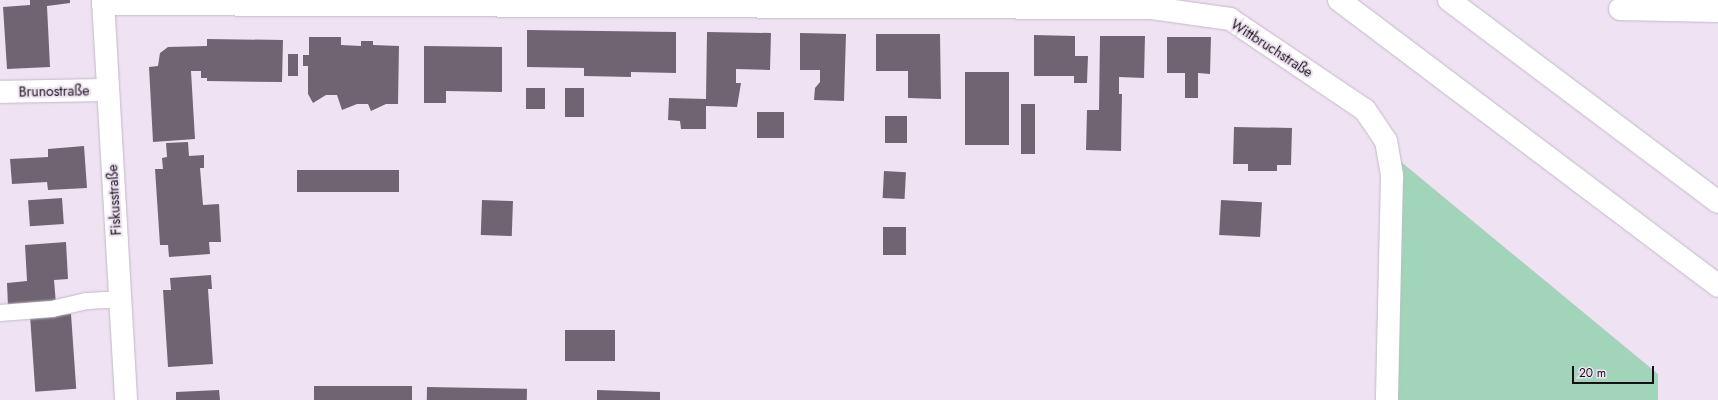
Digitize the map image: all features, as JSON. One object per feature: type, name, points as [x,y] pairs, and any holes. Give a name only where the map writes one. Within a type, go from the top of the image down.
[{"type":"main road","points":[[1338,0],[1718,286]]},
{"type":"main road","points":[[1449,0],[1718,202]]},
{"type":"main road","name":"Fiskusstraße","points":[[103,2],[126,400]]},
{"type":"main road","name":"Wittbruchstraße","points":[[103,2],[1152,8],[1230,20],[1366,110],[1386,140],[1392,176],[1387,400]]},
{"type":"main road","points":[[1620,9],[1718,11]]},
{"type":"main road","name":"Brunostraße","points":[[0,92],[107,90]]},
{"type":"lane","points":[[0,313],[52,309],[87,301],[120,299]]},
{"type":"green space","points":[[1400,161],[1658,374],[1658,400],[1396,400]]},
{"type":"building","points":[[30,0],[70,0],[70,3],[47,6],[50,67],[7,69],[3,7],[30,5]]},
{"type":"building","points":[[527,30],[676,32],[676,73],[631,72],[631,77],[584,76],[584,68],[527,67]]},
{"type":"building","points":[[707,32],[771,33],[770,70],[736,69],[736,83],[741,83],[737,107],[706,106],[706,129],[681,129],[680,121],[668,120],[669,98],[706,99]]},
{"type":"building","points":[[800,33],[846,34],[844,101],[814,100],[815,88],[820,82],[820,70],[800,70]]},
{"type":"building","points":[[876,34],[940,34],[941,99],[908,98],[908,71],[876,71]]},
{"type":"building","points":[[1034,35],[1075,36],[1075,56],[1088,56],[1087,83],[1074,83],[1074,76],[1034,76]]},
{"type":"building","points":[[1100,36],[1145,36],[1144,78],[1119,77],[1119,94],[1122,94],[1121,151],[1086,150],[1087,110],[1099,110]]},
{"type":"building","points":[[309,37],[341,37],[341,45],[361,46],[361,41],[373,41],[373,45],[399,46],[398,104],[386,104],[371,111],[368,104],[357,104],[342,110],[337,95],[326,95],[313,103],[308,94],[308,66],[303,66],[303,55],[309,55]]},
{"type":"building","points":[[1167,37],[1211,37],[1210,74],[1198,73],[1198,98],[1185,98],[1185,73],[1167,73]]},
{"type":"building","points":[[207,39],[283,40],[282,82],[207,81],[207,78],[201,78],[201,71],[191,71],[195,139],[153,142],[149,67],[158,66],[160,53],[168,47],[207,46]]},
{"type":"building","points":[[424,46],[502,47],[502,92],[446,91],[446,103],[424,103]]},
{"type":"building","points":[[288,54],[298,54],[298,76],[288,76]]},
{"type":"building","points":[[965,72],[1009,72],[1009,145],[965,145]]},
{"type":"building","points":[[526,88],[545,88],[545,109],[526,109]]},
{"type":"building","points":[[565,88],[584,88],[584,117],[565,117]]},
{"type":"building","points":[[1021,104],[1035,104],[1035,154],[1021,154]]},
{"type":"building","points":[[757,112],[784,112],[784,138],[757,138]]},
{"type":"building","points":[[885,116],[907,116],[907,143],[885,143]]},
{"type":"building","points":[[1234,127],[1292,128],[1291,165],[1277,165],[1277,171],[1248,171],[1248,164],[1233,164]]},
{"type":"building","points":[[188,142],[189,156],[204,155],[204,168],[200,168],[203,205],[219,204],[221,242],[209,242],[210,254],[169,257],[168,245],[160,245],[155,169],[163,169],[162,158],[167,157],[166,143]]},
{"type":"building","points":[[84,146],[87,188],[48,190],[47,182],[12,184],[10,159],[48,157],[48,149]]},
{"type":"building","points":[[297,170],[399,170],[399,192],[297,192]]},
{"type":"building","points":[[884,171],[906,172],[905,199],[883,198]]},
{"type":"building","points":[[62,198],[64,224],[30,226],[28,200]]},
{"type":"building","points":[[482,200],[513,201],[512,236],[481,235]]},
{"type":"building","points":[[1221,200],[1262,202],[1260,237],[1219,235]]},
{"type":"building","points":[[883,227],[906,227],[906,255],[883,255]]},
{"type":"building","points":[[66,242],[68,279],[54,280],[56,304],[8,307],[7,283],[27,281],[25,245]]},
{"type":"building","points":[[211,275],[212,289],[208,289],[213,364],[168,367],[163,290],[171,290],[170,278]]},
{"type":"building","points":[[71,314],[76,389],[35,392],[30,317]]},
{"type":"building","points":[[565,330],[615,330],[615,361],[565,361]]},
{"type":"building","points":[[314,386],[412,386],[412,400],[314,400]]},
{"type":"building","points":[[427,387],[527,389],[527,400],[427,400]]},
{"type":"building","points":[[219,390],[220,400],[176,400],[176,392]]},
{"type":"building","points":[[597,390],[660,392],[660,400],[597,400]]}]
